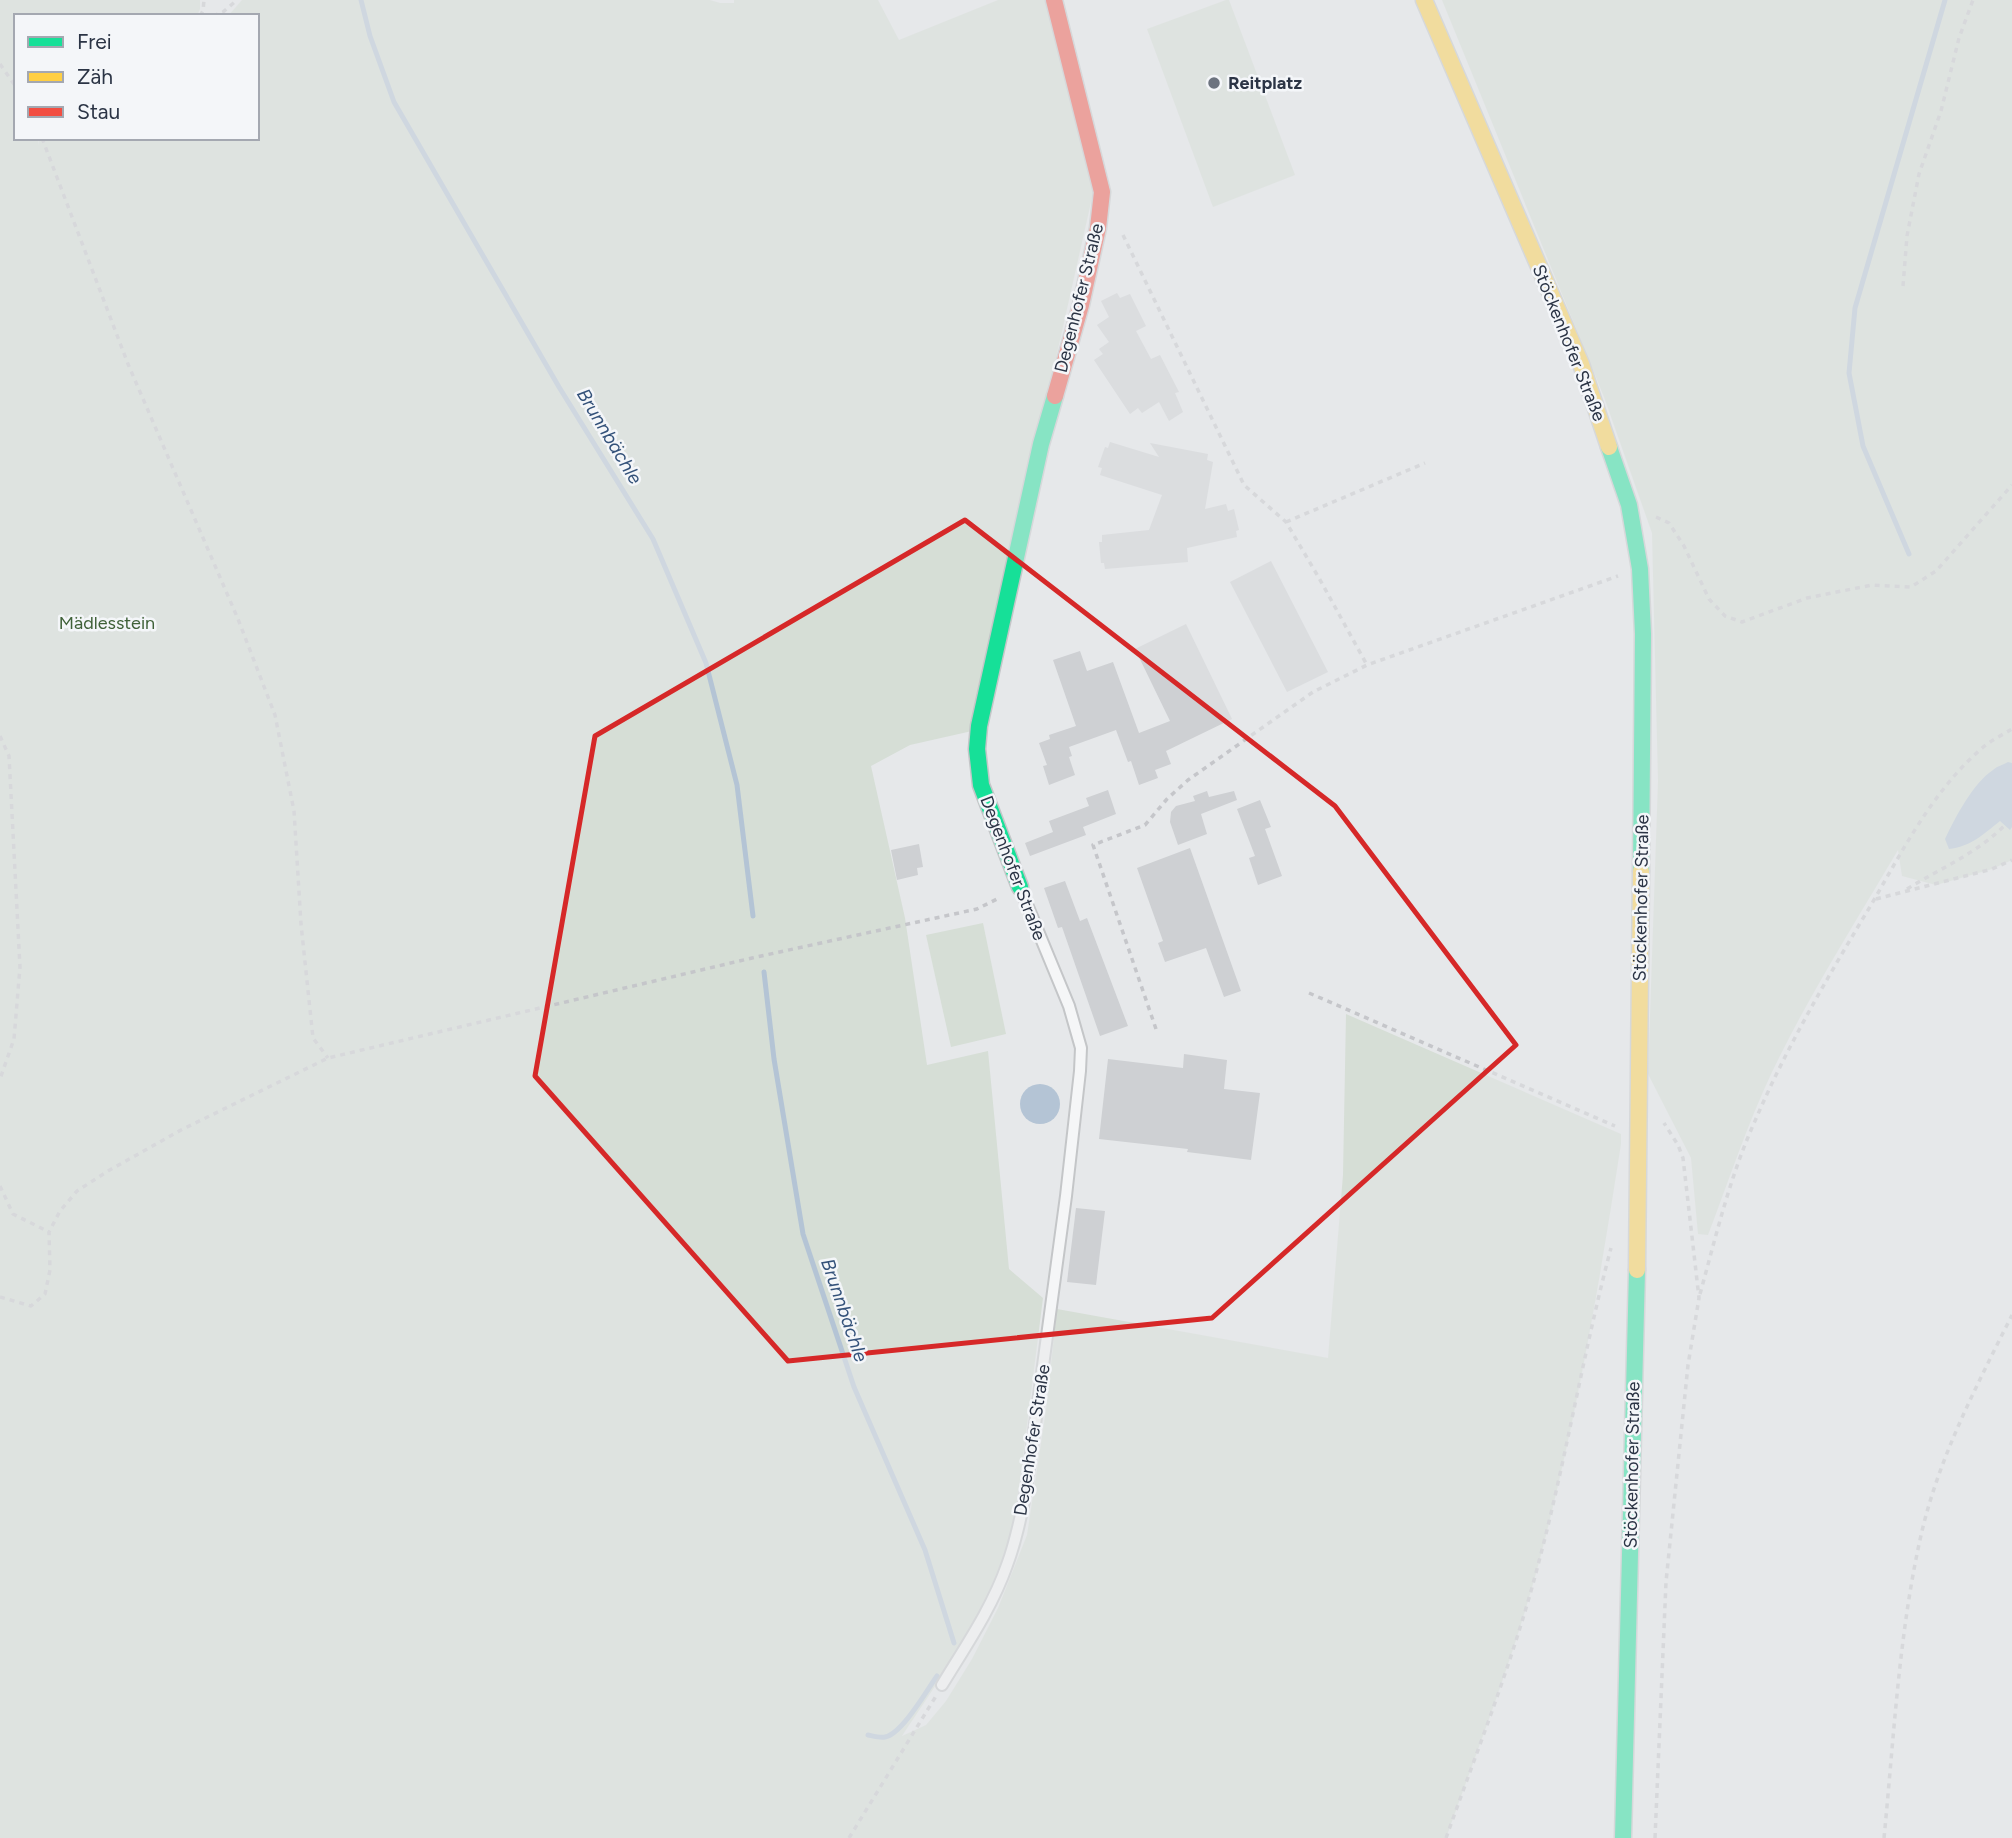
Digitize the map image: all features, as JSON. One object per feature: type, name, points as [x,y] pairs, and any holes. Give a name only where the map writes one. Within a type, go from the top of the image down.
[{"type":"main road","name":"Degenhofer Straße","points":[[1020,887],[981,785],[977,749],[979,726],[1041,444],[1081,305],[1098,228],[1102,192],[1054,0]]},
{"type":"main road","name":"Stöckenhofer Straße","points":[[1424,0],[1581,364],[1629,505],[1640,569],[1643,713],[1639,1130],[1623,1838]]},
{"type":"lane","name":"Degenhofer Straße","points":[[942,1685],[986,1612],[1006,1567],[1017,1532],[1026,1490],[1080,1071],[1081,1048],[1069,1006],[1020,887]]},
{"type":"path","points":[[218,14],[237,0]]},
{"type":"path","points":[[1903,286],[1907,236],[1919,174],[1941,111],[1959,38],[1973,0]]},
{"type":"path","points":[[0,64],[14,84]]},
{"type":"path","points":[[43,140],[128,365],[238,619],[275,715],[294,811],[301,924],[313,1038],[328,1058]]},
{"type":"path","points":[[1120,229],[1244,485],[1286,522],[1367,665]]},
{"type":"path","points":[[1286,522],[1425,463]]},
{"type":"path","points":[[1629,505],[1669,523],[1684,546],[1709,598],[1725,616],[1742,622],[1807,598],[1859,587],[1912,587],[1936,571],[2012,485]]},
{"type":"path","points":[[1156,1029],[1093,845],[1145,824],[1167,799],[1207,766],[1313,692],[1367,665],[1640,569]]},
{"type":"path","points":[[1655,1838],[1666,1583],[1688,1365],[1699,1298],[1726,1200],[1753,1124],[1777,1072],[1918,822],[1953,778],[1982,748],[2012,729]]},
{"type":"path","points":[[0,736],[9,756],[20,967],[14,1039],[0,1079]]},
{"type":"path","points":[[1905,890],[1970,855],[2005,825]]},
{"type":"path","points":[[1874,900],[1980,873],[2012,860]]},
{"type":"path","points":[[0,1297],[31,1306],[45,1294],[50,1270],[49,1232],[60,1211],[77,1191],[181,1130],[328,1058],[752,958],[977,909],[1020,887]]},
{"type":"path","points":[[1309,993],[1614,1125],[1639,1130]]},
{"type":"path","points":[[1639,1107],[1661,1119],[1683,1158],[1699,1298]]},
{"type":"path","points":[[0,1186],[13,1214],[49,1232]]},
{"type":"path","points":[[1446,1838],[1519,1632],[1538,1567],[1559,1485],[1596,1305],[1614,1239]]},
{"type":"path","points":[[1884,1838],[1908,1606],[1922,1530],[1942,1464],[1969,1400],[2012,1315]]},
{"type":"path","points":[[849,1838],[942,1685]]},
{"type":"highlighted area","points":[[965,520],[1335,806],[1516,1045],[1212,1318],[788,1361],[535,1076],[595,736]]},
{"type":"green space","name":"Mädlesstein","points":[[0,0],[200,0],[198,14],[14,14],[14,140],[38,140],[38,145],[39,140],[259,140],[259,14],[230,14],[242,0],[710,0],[734,3],[734,0],[878,0],[899,40],[998,0],[1054,0],[1094,189],[972,731],[910,745],[871,766],[905,918],[927,1065],[988,1051],[1009,1269],[1043,1298],[1019,1488],[1005,1550],[968,1632],[902,1736],[926,1725],[946,1701],[972,1659],[998,1608],[1027,1535],[1046,1410],[1057,1309],[1328,1358],[1343,1175],[1346,1014],[1621,1134],[1595,1303],[1551,1514],[1518,1635],[1446,1838],[0,1838]]},
{"type":"green space","name":"Reitplatz","points":[[1229,0],[1295,175],[1213,207],[1147,29]]},
{"type":"green space","points":[[1442,0],[2012,0],[2012,860],[1992,869],[1936,885],[1902,876],[1898,850],[1786,1043],[1746,1132],[1708,1235],[1698,1234],[1691,1158],[1648,1074],[1658,781],[1652,533],[1604,397]]},
{"type":"green space","points":[[983,923],[1006,1034],[951,1047],[926,935]]},
{"type":"water","points":[[2012,763],[2010,830],[2000,821],[1970,843],[1949,849],[1945,839],[1959,811],[1986,776],[1996,767]]},
{"type":"water","points":[[1040,1084],[1048,1085],[1054,1090],[1059,1096],[1059,1112],[1054,1118],[1048,1123],[1040,1124],[1032,1123],[1026,1118],[1021,1112],[1020,1104],[1021,1096],[1026,1090],[1032,1085]]},
{"type":"building","points":[[1117,293],[1120,298],[1130,294],[1146,326],[1136,331],[1151,359],[1160,355],[1179,392],[1175,393],[1183,412],[1169,421],[1159,402],[1142,413],[1138,408],[1130,414],[1094,360],[1103,354],[1099,349],[1109,342],[1097,325],[1109,317],[1101,301]]},
{"type":"building","points":[[1110,442],[1159,457],[1150,443],[1208,454],[1207,460],[1213,462],[1205,509],[1226,504],[1228,511],[1234,509],[1239,530],[1236,531],[1237,537],[1187,548],[1188,562],[1105,569],[1104,563],[1101,563],[1099,542],[1102,542],[1102,535],[1149,530],[1162,495],[1100,475],[1102,468],[1098,467],[1105,447],[1108,448]]},
{"type":"building","points":[[1271,561],[1328,672],[1287,692],[1230,582]]},
{"type":"building","points":[[1186,624],[1232,719],[1166,751],[1171,764],[1155,770],[1158,778],[1139,785],[1116,730],[1069,747],[1075,775],[1049,785],[1043,766],[1047,765],[1039,743],[1050,739],[1049,735],[1076,726],[1053,660],[1080,651],[1087,671],[1113,662],[1139,733],[1170,721],[1135,649]]},
{"type":"building","points":[[1108,790],[1116,814],[1083,827],[1086,835],[1030,856],[1025,843],[1053,832],[1049,821],[1089,806],[1086,798]]},
{"type":"building","points":[[1207,791],[1209,797],[1234,791],[1237,800],[1201,814],[1207,834],[1178,845],[1170,822],[1171,812],[1176,806],[1195,801],[1193,796]]},
{"type":"building","points":[[1260,800],[1271,827],[1265,829],[1282,876],[1258,885],[1249,858],[1255,856],[1237,809]]},
{"type":"building","points":[[919,844],[923,867],[917,868],[918,875],[897,880],[891,850]]},
{"type":"building","points":[[1190,848],[1241,991],[1224,997],[1206,948],[1165,962],[1158,943],[1163,941],[1137,868]]},
{"type":"building","points":[[1065,881],[1080,921],[1087,918],[1128,1026],[1100,1036],[1062,927],[1058,928],[1044,888]]},
{"type":"building","points":[[1184,1054],[1227,1060],[1224,1089],[1260,1093],[1251,1160],[1187,1152],[1188,1149],[1099,1139],[1108,1059],[1183,1068]]},
{"type":"building","points":[[1076,1208],[1105,1211],[1096,1285],[1067,1282]]},
{"type":"waterway","name":"Brunnbächle","points":[[361,0],[370,36],[394,102],[559,387],[653,539],[706,663],[737,785],[753,916]]},
{"type":"waterway","points":[[1909,554],[1863,446],[1849,373],[1855,308],[1945,0]]},
{"type":"waterway","name":"Brunnbächle","points":[[764,972],[774,1059],[803,1234],[854,1387],[925,1550],[954,1643]]},
{"type":"waterway","points":[[868,1735],[885,1737],[892,1734],[914,1711],[937,1676]]},
{"type":"traffic: fast","points":[[1020,887],[981,785],[977,749],[979,726],[1041,444],[1055,396]]},
{"type":"traffic: fast","points":[[1609,447],[1629,505],[1640,569],[1643,634],[1641,871]]},
{"type":"traffic: fast","points":[[1623,1838],[1637,1270]]},
{"type":"traffic: slow","points":[[1424,0],[1581,364],[1609,447]]},
{"type":"traffic: slow","points":[[1637,1270],[1641,871]]},
{"type":"traffic: jam","points":[[1054,0],[1102,192],[1098,228],[1081,305],[1055,396]]},
{"type":"place","name":"Reitplatz","points":[[1214,83]]}]
